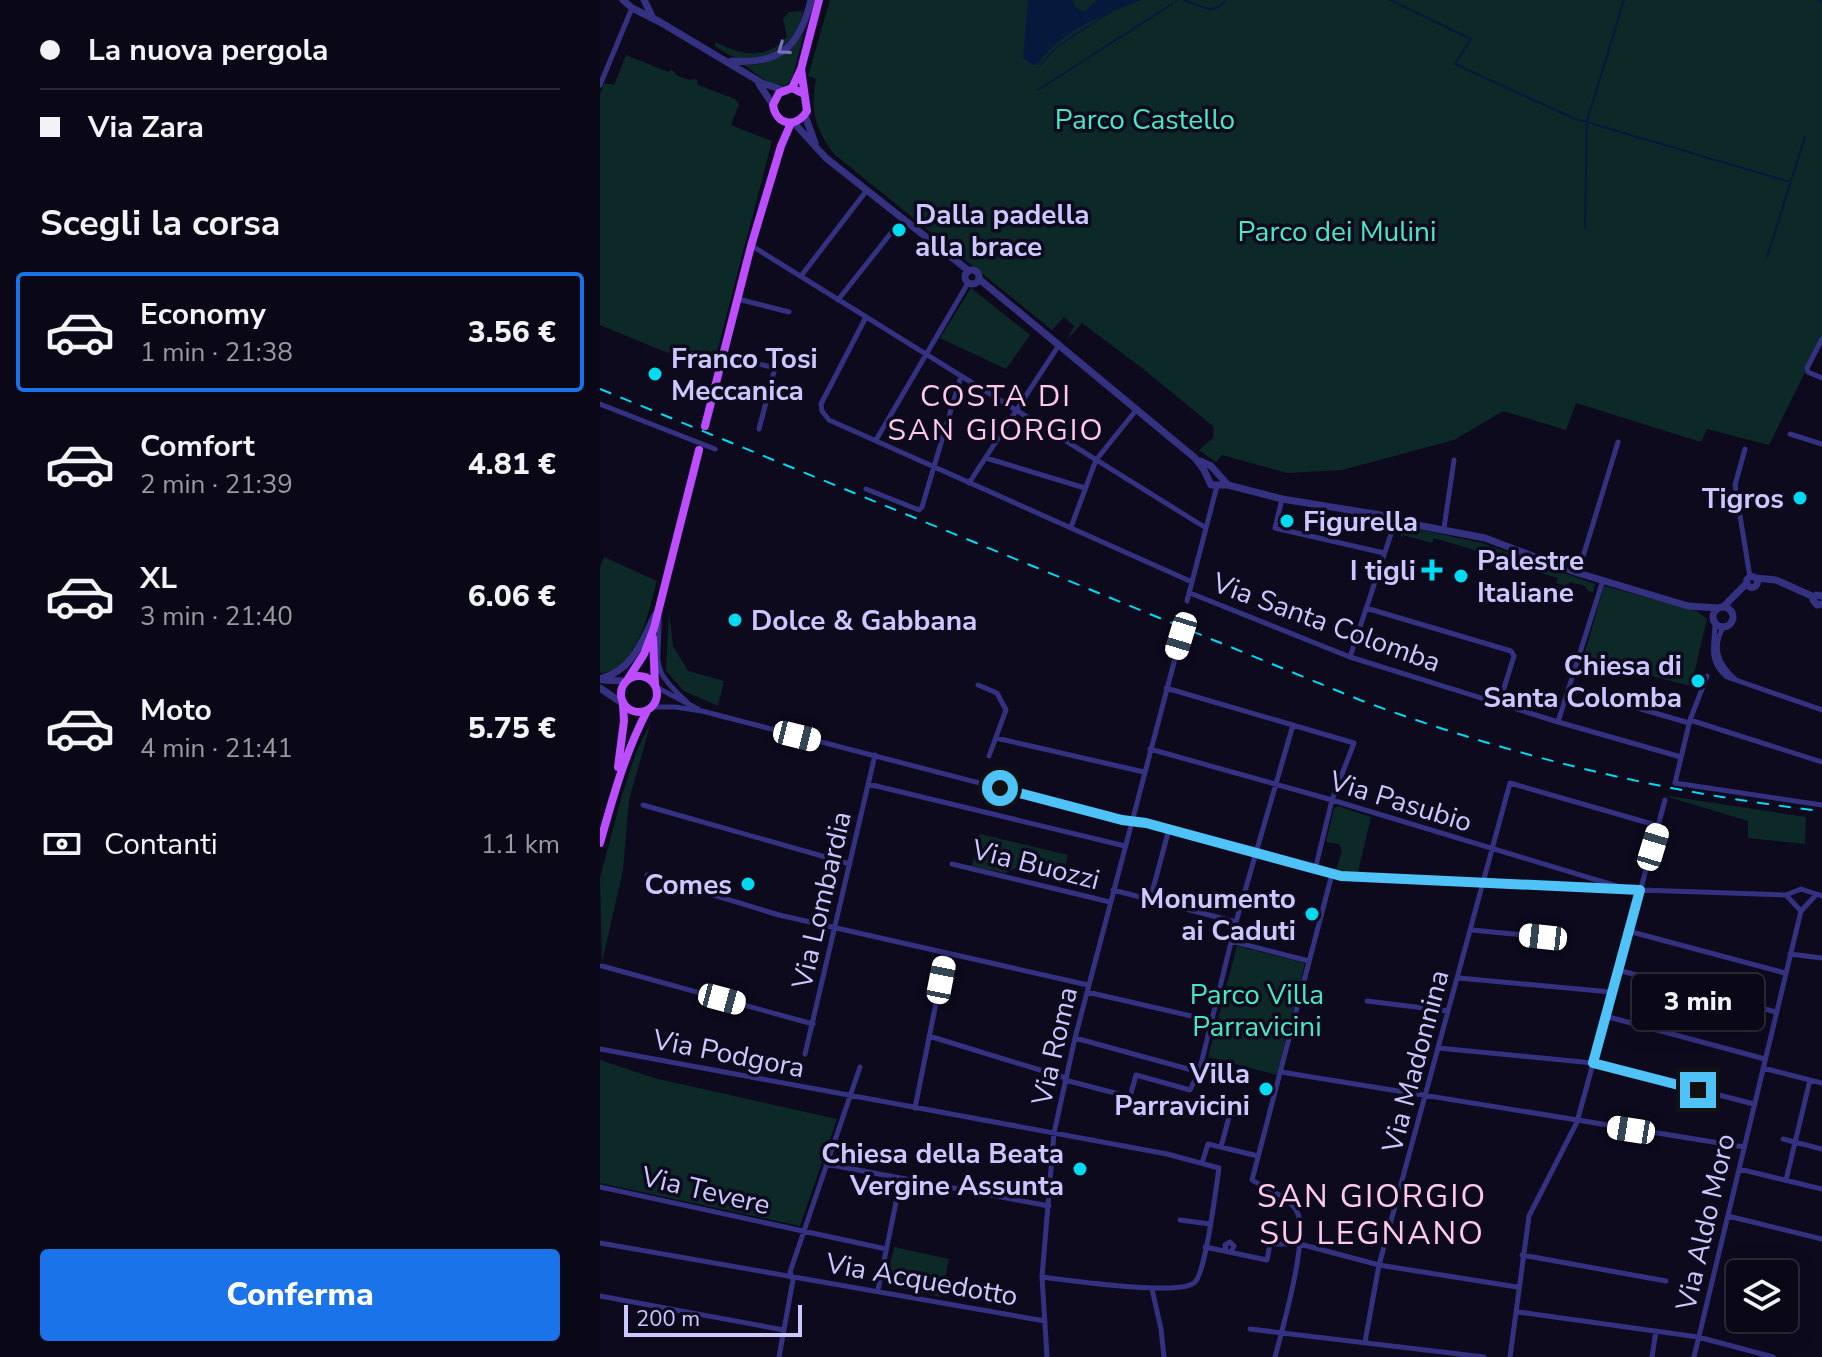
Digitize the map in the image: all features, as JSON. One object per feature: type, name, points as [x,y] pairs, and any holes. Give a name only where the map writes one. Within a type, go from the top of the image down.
[{"type":"main road","points":[[793,123],[781,121],[773,105],[776,96],[787,89],[801,69],[819,0]]},
{"type":"main road","points":[[705,426],[751,246],[781,146],[793,123],[805,116],[808,107],[801,69]]},
{"type":"main road","points":[[787,89],[804,94]]},
{"type":"main road","points":[[781,121],[781,146]]},
{"type":"main road","points":[[600,843],[617,779],[634,735],[657,697],[652,655],[654,628],[699,450]]},
{"type":"main road","points":[[617,779],[624,721],[620,693],[644,654],[654,628]]},
{"type":"main road","points":[[626,680],[647,680],[656,686]]},
{"type":"main road","points":[[623,703],[634,711],[650,709]]},
{"type":"street","points":[[623,0],[638,0]]},
{"type":"street","points":[[623,0],[769,87],[787,89]]},
{"type":"street","points":[[644,0],[654,18]]},
{"type":"street","points":[[728,61],[754,62],[786,50],[801,33],[811,0]]},
{"type":"street","points":[[600,85],[632,8]]},
{"type":"street","points":[[748,74],[765,90],[773,105]]},
{"type":"street","points":[[805,116],[817,148]]},
{"type":"street","points":[[793,123],[817,148],[958,264],[974,282],[986,287],[1059,345],[1206,468],[1216,485],[1187,601]]},
{"type":"street","points":[[801,276],[867,190]]},
{"type":"street","points":[[838,300],[891,233]]},
{"type":"street","points":[[751,246],[1206,528]]},
{"type":"street","points":[[876,440],[974,282],[977,273],[967,272]]},
{"type":"street","points":[[738,299],[789,312]]},
{"type":"street","points":[[866,317],[821,404],[829,420],[1192,582]]},
{"type":"street","points":[[1822,339],[1807,368],[1810,373],[1822,378]]},
{"type":"street","points":[[969,483],[1059,345]]},
{"type":"street","points":[[723,355],[775,368],[759,429]]},
{"type":"street","points":[[866,489],[919,510],[961,376]]},
{"type":"street","points":[[600,404],[715,449]]},
{"type":"street","points":[[1071,527],[1096,460],[1137,409]]},
{"type":"street","points":[[1790,434],[1822,444]]},
{"type":"street","points":[[1578,573],[1618,442]]},
{"type":"street","points":[[1745,449],[1735,485],[1752,582]]},
{"type":"street","points":[[986,458],[1085,488]]},
{"type":"street","points":[[1444,528],[1454,460]]},
{"type":"street","points":[[1216,485],[1485,538],[1578,573],[1697,608],[1721,607],[1731,612]]},
{"type":"street","points":[[1282,499],[1275,528],[1384,553]]},
{"type":"street","points":[[1350,657],[1394,520]]},
{"type":"street","points":[[1558,722],[1603,580]]},
{"type":"street","points":[[1822,604],[1815,605],[1820,595],[1776,580],[1752,582],[1713,614],[1712,650],[1715,663],[1727,677],[1822,710]]},
{"type":"street","name":"Via Santa Colomba","points":[[1190,593],[1350,657],[1681,757]]},
{"type":"street","points":[[1735,596],[1731,622],[1724,626],[1717,642],[1719,661],[1743,684]]},
{"type":"street","points":[[600,679],[616,674],[628,665],[659,605]]},
{"type":"street","points":[[659,605],[658,670],[662,679],[688,703]]},
{"type":"street","points":[[1366,608],[1511,651],[1514,656],[1499,704]]},
{"type":"street","points":[[1697,608],[1724,626]]},
{"type":"street","name":"Via Roma","points":[[1047,1357],[1042,1277],[1054,1133],[1075,1038],[1181,636]]},
{"type":"street","points":[[1707,676],[1690,722],[1675,783],[1822,805]]},
{"type":"street","points":[[600,679],[626,680]]},
{"type":"street","points":[[978,685],[997,693],[1006,710],[989,756]]},
{"type":"street","points":[[656,686],[702,711]]},
{"type":"street","points":[[600,688],[623,703]]},
{"type":"street","points":[[1166,688],[1354,743],[1332,800],[1315,870]]},
{"type":"street","points":[[1569,688],[1822,762]]},
{"type":"street","points":[[650,709],[675,707],[702,711],[1131,822],[1169,829],[1332,874],[1640,890],[1786,895],[1797,890],[1819,896]]},
{"type":"street","points":[[929,1036],[1130,1097],[1136,1075],[1190,1090],[1199,1072],[1236,922],[1293,725]]},
{"type":"street","points":[[996,738],[1144,772]]},
{"type":"street","name":"Via Pasubio","points":[[1150,749],[1332,800],[1617,887],[1640,890]]},
{"type":"street","name":"Via Lombardia","points":[[805,1054],[875,755]]},
{"type":"street","name":"Via Madonnina","points":[[1365,1342],[1379,1265],[1510,783],[1659,826]]},
{"type":"street","points":[[868,784],[1125,846]]},
{"type":"street","points":[[1510,1357],[1518,1312],[1517,1287],[1529,1216],[1577,1122],[1665,800]]},
{"type":"street","points":[[643,805],[850,864]]},
{"type":"street","points":[[1150,900],[1169,829]]},
{"type":"street","name":"Via Buozzi","points":[[952,864],[1110,902]]},
{"type":"street","points":[[1275,1357],[1300,1244],[1299,1215],[1292,1205],[1252,1180],[1332,874]]},
{"type":"street","points":[[647,875],[779,915],[946,953],[1213,1021]]},
{"type":"street","points":[[1113,890],[1236,922]]},
{"type":"street","name":"Via Aldo Moro","points":[[1694,1357],[1790,954],[1801,904],[1797,890]]},
{"type":"street","points":[[1801,904],[1807,892]]},
{"type":"street","points":[[1786,895],[1801,904]]},
{"type":"street","points":[[1801,904],[1819,896]]},
{"type":"street","points":[[1472,930],[1543,937],[1543,946]]},
{"type":"street","points":[[1628,931],[1785,973]]},
{"type":"street","points":[[1231,941],[1309,961]]},
{"type":"street","points":[[915,1108],[946,953]]},
{"type":"street","points":[[1790,954],[1822,958]]},
{"type":"street","points":[[602,966],[813,1024]]},
{"type":"street","points":[[1618,970],[1776,1012]]},
{"type":"street","points":[[1459,978],[1611,992]]},
{"type":"street","points":[[1367,1001],[1448,1011]]},
{"type":"street","points":[[1605,1016],[1765,1059]]},
{"type":"street","points":[[1075,1038],[1199,1072]]},
{"type":"street","points":[[1438,1048],[1593,1063],[1754,1104]]},
{"type":"street","name":"Via Podgora","points":[[600,1049],[1202,1163],[1219,1168],[1210,1224]]},
{"type":"street","points":[[779,1357],[790,1272],[860,1067]]},
{"type":"street","points":[[1763,1068],[1822,1083]]},
{"type":"street","points":[[1281,1072],[1744,1147]]},
{"type":"street","points":[[1786,1180],[1810,1080]]},
{"type":"street","points":[[1221,1147],[1233,1102]]},
{"type":"street","points":[[1783,1139],[1822,1149]]},
{"type":"street","points":[[1202,1163],[1207,1145],[1258,1156]]},
{"type":"street","points":[[825,1164],[1049,1206]]},
{"type":"street","points":[[1739,1169],[1822,1189]]},
{"type":"street","points":[[878,1290],[901,1178]]},
{"type":"street","name":"Via Tevere","points":[[600,1187],[886,1249]]},
{"type":"street","points":[[1728,1216],[1822,1239]]},
{"type":"street","points":[[1042,1277],[1152,1289],[1193,1285],[1199,1276],[1210,1224],[1180,1220]]},
{"type":"street","name":"Via Acquedotto","points":[[600,1243],[1045,1321]]},
{"type":"street","points":[[1205,1247],[1267,1260],[1270,1244],[1300,1244],[1379,1265],[1517,1287]]},
{"type":"street","points":[[1522,1255],[1666,1281]]},
{"type":"street","points":[[1152,1289],[1164,1357]]},
{"type":"street","points":[[600,1296],[784,1330]]},
{"type":"street","points":[[1518,1312],[1698,1337],[1773,1357]]},
{"type":"street","points":[[1250,1329],[1484,1357]]},
{"type":"street","points":[[1652,1357],[1656,1331]]},
{"type":"green space","name":"Parco dei Mulini","points":[[830,0],[1822,0],[1822,338],[1769,445],[1707,429],[1701,442],[1576,403],[1566,430],[1503,411],[1454,440],[1342,470],[1287,473],[1222,455],[1216,462],[1199,450],[1213,438],[1214,427],[1142,368],[1082,323],[1067,340],[1074,326],[1064,317],[1052,330],[834,154],[822,136],[816,119],[816,79],[808,76]]},
{"type":"green space","points":[[803,11],[788,41],[761,58],[738,58],[715,46],[716,42],[744,53],[771,49],[787,37],[783,19],[789,12]]},
{"type":"green space","points":[[804,33],[792,79],[785,86],[768,82],[744,65],[763,63],[778,57]]},
{"type":"green space","points":[[626,55],[668,72],[672,70],[689,80],[697,80],[698,85],[735,99],[739,104],[731,125],[772,141],[712,371],[600,325],[600,94],[604,83],[614,85]]},
{"type":"green space","points":[[971,288],[1030,335],[1006,369],[940,338]]},
{"type":"green space","points":[[1403,526],[1482,543],[1595,584],[1593,592],[1570,582],[1566,586],[1556,583],[1558,578],[1504,562],[1502,566],[1487,562],[1488,557],[1480,555],[1481,552],[1434,538],[1432,543],[1403,535],[1402,538],[1394,531]]},
{"type":"green space","points":[[604,557],[657,581],[645,622],[632,651],[613,670],[600,673],[600,568]]},
{"type":"green space","points":[[1604,586],[1697,611],[1707,619],[1691,686],[1583,659]]},
{"type":"green space","points":[[669,612],[673,646],[688,671],[724,681],[718,706],[684,691],[666,671]]},
{"type":"green space","points":[[651,722],[629,800],[623,870],[602,962],[600,878],[622,795],[637,750]]},
{"type":"green space","points":[[1662,795],[1806,817],[1805,844],[1748,838],[1748,821]]},
{"type":"green space","points":[[1338,806],[1371,817],[1358,872],[1336,871],[1342,851],[1339,844],[1326,842],[1334,808]]},
{"type":"green space","points":[[980,834],[1068,855],[1064,870],[1030,862],[1005,873],[972,866]]},
{"type":"green space","name":"Parco Villa Parravicini","points":[[1237,946],[1305,963],[1277,1075],[1208,1057]]},
{"type":"green space","points":[[600,1060],[654,1078],[837,1119],[800,1226],[600,1183]]},
{"type":"green space","points":[[894,1247],[949,1259],[941,1297],[886,1285]]},
{"type":"water","points":[[1028,0],[1072,0],[1084,12],[1097,0],[1142,0],[1115,10],[1058,47],[1037,69],[1059,45],[1102,16],[1067,36],[1037,65],[1033,65],[1023,58]]},
{"type":"waterway","points":[[1184,0],[1211,9],[1226,0]]},
{"type":"waterway","points":[[1390,0],[1471,39],[1455,64],[1573,118],[1790,182]]},
{"type":"waterway","points":[[1585,228],[1587,121],[1624,0]]},
{"type":"waterway","points":[[1818,0],[1822,2]]},
{"type":"waterway","points":[[1038,90],[1172,4]]},
{"type":"waterway","points":[[1767,257],[1805,137]]},
{"type":"railway","points":[[600,389],[1360,700],[1416,720],[1530,755],[1645,783],[1822,811]]},
{"type":"place","name":"Dalla padella alla brace","points":[[899,230]]},
{"type":"place","name":"Franco Tosi Meccanica","points":[[655,374]]},
{"type":"place","name":"Tigros","points":[[1800,498]]},
{"type":"place","name":"Figurella","points":[[1287,521]]},
{"type":"place","name":"I tigli","points":[[1432,570]]},
{"type":"place","name":"Palestre Italiane","points":[[1461,576]]},
{"type":"place","name":"Dolce & Gabbana","points":[[735,620]]},
{"type":"place","name":"Chiesa di Santa Colomba","points":[[1698,681]]},
{"type":"place","name":"Comes","points":[[748,884]]},
{"type":"place","name":"Monumento ai Caduti","points":[[1312,914]]},
{"type":"place","name":"Villa Parravicini","points":[[1266,1089]]},
{"type":"place","name":"Chiesa della Beata Vergine Assunta","points":[[1080,1169]]},
{"type":"district","name":"COSTA DI SAN GIORGIO","points":[[996,413]]},
{"type":"district","name":"SAN GIORGIO SU LEGNANO","points":[[1372,1214]]},
{"type":"route","points":[[1000,788],[1122,820],[1146,823],[1341,876],[1640,890],[1593,1063],[1698,1090]]},
{"type":"park label","name":"Parco Castello","points":[[1145,119]]}]
